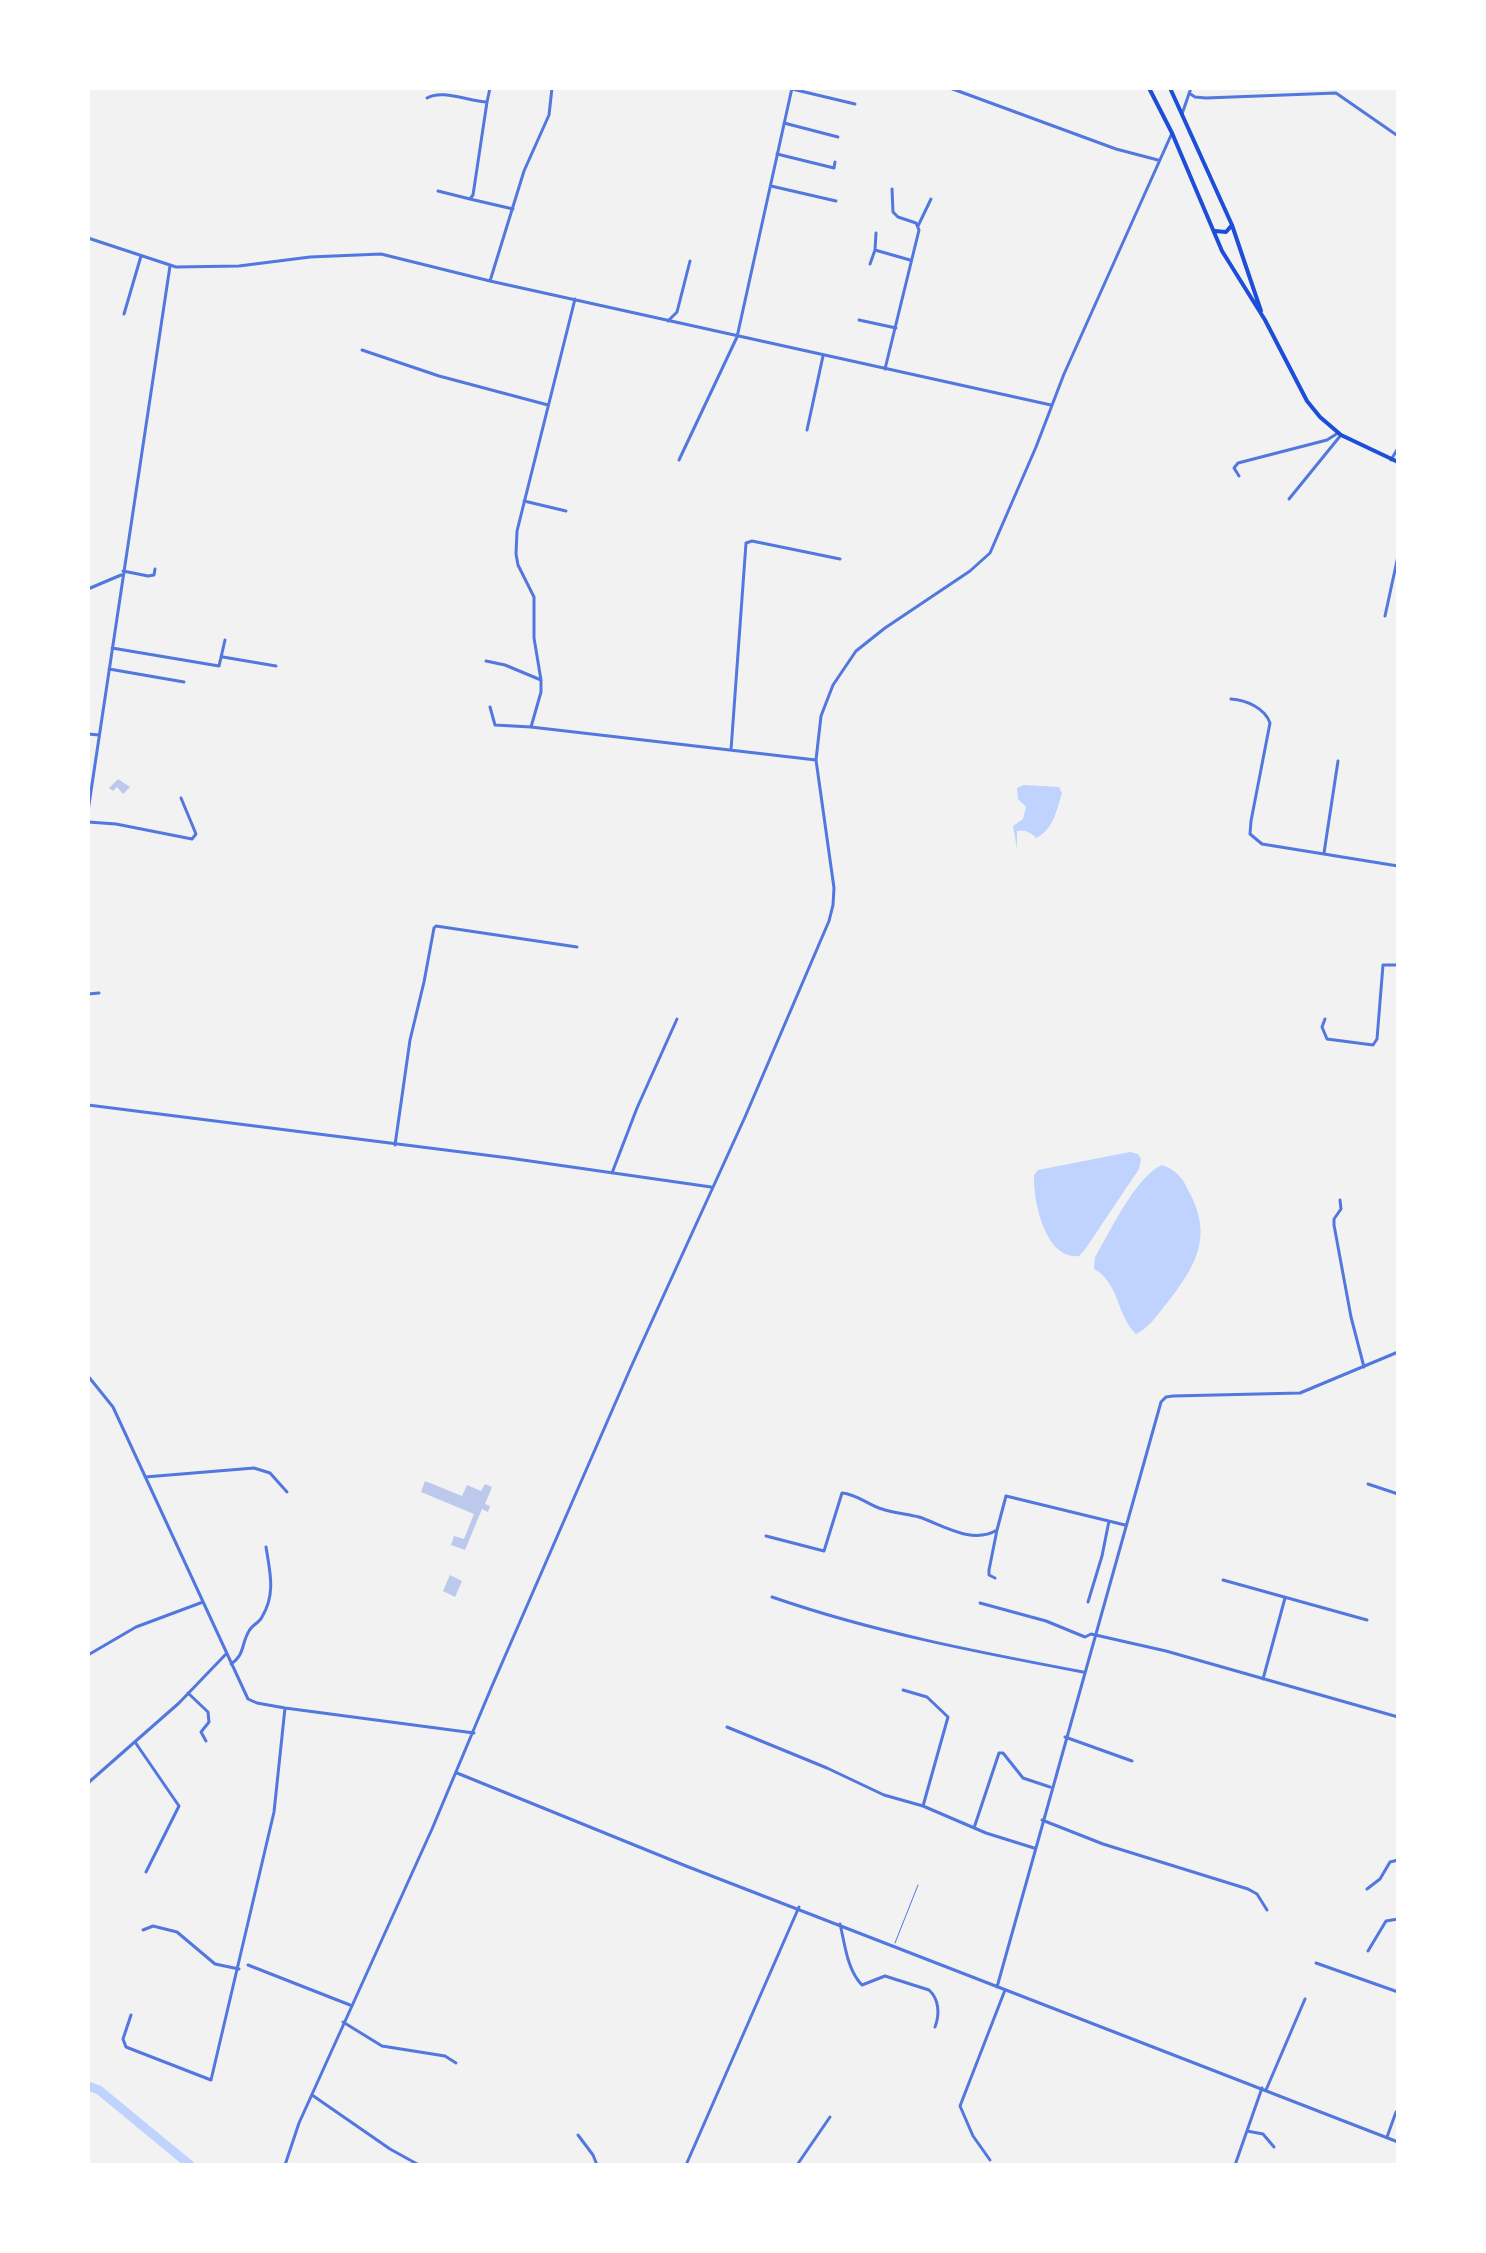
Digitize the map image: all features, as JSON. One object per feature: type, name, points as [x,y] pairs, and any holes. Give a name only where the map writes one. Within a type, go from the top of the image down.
[{"type":"main road","points":[[1149,88],[1172,133],[1222,251],[1265,320],[1307,401],[1340,434],[1398,462]]},
{"type":"main road","points":[[1170,88],[1232,225],[1265,320]]},
{"type":"main road","points":[[1215,231],[1226,232],[1232,225]]},
{"type":"street","points":[[470,199],[490,88]]},
{"type":"street","points":[[490,281],[524,171],[549,115],[552,88]]},
{"type":"street","points":[[950,88],[1077,135],[1159,161]]},
{"type":"street","points":[[679,460],[737,337],[792,89],[855,104]]},
{"type":"street","points":[[1182,114],[1190,91]]},
{"type":"street","points":[[1190,91],[1195,97],[1206,98],[1336,93],[1398,136]]},
{"type":"street","points":[[427,98],[435,93],[445,93],[465,100],[487,102]]},
{"type":"street","points":[[784,123],[838,137]]},
{"type":"street","points":[[285,2165],[311,2094],[457,1773],[492,1686],[711,1187],[745,1117],[831,913],[834,896],[832,874],[816,760],[821,716],[833,685],[849,658],[885,628],[970,571],[990,553],[1051,405],[1172,133]]},
{"type":"street","points":[[777,154],[834,168],[835,162]]},
{"type":"street","points":[[771,186],[836,201]]},
{"type":"street","points":[[892,189],[893,212],[918,226]]},
{"type":"street","points":[[438,191],[513,209]]},
{"type":"street","points":[[885,369],[918,226],[931,199]]},
{"type":"street","points":[[870,264],[878,240],[876,233]]},
{"type":"street","points":[[88,238],[170,266],[239,266],[310,257],[376,254],[1051,405]]},
{"type":"street","points":[[875,250],[912,261]]},
{"type":"street","points":[[124,314],[141,256]]},
{"type":"street","points":[[668,321],[677,312],[690,261]]},
{"type":"street","points":[[88,811],[170,266]]},
{"type":"street","points":[[531,727],[541,692],[534,638],[534,597],[522,575],[516,554],[524,501],[575,299]]},
{"type":"street","points":[[859,320],[896,328]]},
{"type":"street","points":[[362,350],[439,376],[548,405]]},
{"type":"street","points":[[807,430],[823,356]]},
{"type":"street","points":[[1239,476],[1234,468],[1238,463],[1340,434]]},
{"type":"street","points":[[1289,499],[1340,434]]},
{"type":"street","points":[[1391,460],[1398,448]]},
{"type":"street","points":[[524,501],[566,511]]},
{"type":"street","points":[[731,750],[746,543],[752,541],[840,559]]},
{"type":"street","points":[[1385,616],[1398,556]]},
{"type":"street","points":[[88,589],[123,573],[154,575],[155,569]]},
{"type":"street","points":[[112,648],[219,666],[225,640]]},
{"type":"street","points":[[223,657],[276,666]]},
{"type":"street","points":[[486,661],[505,665],[541,680]]},
{"type":"street","points":[[109,669],[184,682]]},
{"type":"street","points":[[1231,699],[1245,700],[1266,714],[1270,723],[1251,821],[1252,837],[1262,844],[1398,866]]},
{"type":"street","points":[[490,707],[495,725],[816,760]]},
{"type":"street","points":[[88,734],[99,735]]},
{"type":"street","points":[[1324,854],[1338,761]]},
{"type":"street","points":[[88,822],[116,824],[192,839],[196,834],[181,798]]},
{"type":"street","points":[[395,1145],[410,1040],[434,928],[447,927],[577,947]]},
{"type":"street","points":[[1325,1019],[1322,1027],[1327,1039],[1373,1045],[1377,1039],[1383,965],[1398,965]]},
{"type":"street","points":[[88,994],[99,993]]},
{"type":"street","points":[[612,1173],[677,1019]]},
{"type":"street","points":[[88,1105],[711,1187]]},
{"type":"street","points":[[1340,1200],[1341,1209],[1334,1225],[1364,1367]]},
{"type":"street","points":[[997,1987],[1158,1406],[1163,1399],[1173,1396],[1300,1393],[1398,1352]]},
{"type":"street","points":[[88,1376],[113,1407],[248,1699],[285,1708],[474,1733]]},
{"type":"street","points":[[145,1477],[254,1468],[270,1473],[287,1492]]},
{"type":"street","points":[[1368,1484],[1398,1494]]},
{"type":"street","points":[[766,1536],[824,1551],[842,1493],[885,1510],[916,1516],[969,1534],[986,1535],[997,1530]]},
{"type":"street","points":[[995,1578],[989,1573],[1004,1499],[1008,1496],[1125,1525]]},
{"type":"street","points":[[1088,1602],[1109,1521]]},
{"type":"street","points":[[231,1664],[240,1656],[249,1631],[260,1621],[268,1604],[272,1583],[266,1547]]},
{"type":"street","points":[[1223,1580],[1367,1620]]},
{"type":"street","points":[[772,1597],[868,1627],[1084,1672]]},
{"type":"street","points":[[1263,1679],[1285,1597]]},
{"type":"street","points":[[88,1655],[136,1627],[203,1602]]},
{"type":"street","points":[[980,1603],[1046,1621],[1085,1637],[1095,1636],[1166,1651],[1398,1717]]},
{"type":"street","points":[[88,1783],[188,1693],[226,1654]]},
{"type":"street","points":[[903,1690],[927,1697],[948,1717],[923,1806]]},
{"type":"street","points":[[188,1693],[208,1712],[209,1722],[201,1732],[206,1741]]},
{"type":"street","points":[[131,2015],[123,2039],[126,2047],[211,2080],[274,1812],[285,1708]]},
{"type":"street","points":[[727,1727],[884,1795],[923,1806],[974,1828],[1034,1848]]},
{"type":"street","points":[[1065,1737],[1132,1761]]},
{"type":"street","points":[[135,1742],[179,1806],[146,1872]]},
{"type":"street","points":[[974,1828],[999,1753],[1003,1753],[1023,1778],[1051,1787]]},
{"type":"street","points":[[457,1773],[686,1866],[799,1907],[1398,2142]]},
{"type":"street","points":[[1042,1820],[1103,1844],[1248,1889],[1257,1894],[1267,1910]]},
{"type":"street","points":[[1367,1889],[1380,1879],[1392,1859],[1398,1860]]},
{"type":"street","points":[[686,2165],[799,1907]]},
{"type":"street","points":[[1368,1951],[1386,1921],[1398,1919]]},
{"type":"street","points":[[840,1924],[849,1963],[858,1982],[862,1985],[885,1976],[929,1990],[934,1994],[938,2009],[935,2027]]},
{"type":"street","points":[[143,1930],[153,1926],[177,1932],[215,1964],[239,1969]]},
{"type":"street","points":[[1316,1963],[1398,1992]]},
{"type":"street","points":[[248,1965],[350,2005]]},
{"type":"street","points":[[990,2160],[973,2136],[960,2106],[1005,1990]]},
{"type":"street","points":[[1235,2165],[1264,2089],[1305,1999]]},
{"type":"street","points":[[343,2022],[382,2046],[445,2056],[456,2063]]},
{"type":"street","points":[[311,2094],[390,2149],[419,2165]]},
{"type":"street","points":[[1387,2137],[1396,2112]]},
{"type":"street","points":[[797,2165],[830,2117]]},
{"type":"street","points":[[1247,2131],[1263,2134],[1274,2147]]},
{"type":"street","points":[[578,2135],[597,2165]]},
{"type":"lane","points":[[894,1946],[918,1885]]},
{"type":"water","points":[[1024,785],[1059,787],[1062,793],[1047,830],[1036,838],[1028,832],[1017,831],[1017,849],[1013,826],[1023,819],[1026,807],[1018,799],[1017,788]]},
{"type":"water","points":[[1130,1152],[1138,1154],[1141,1159],[1139,1169],[1086,1248],[1079,1256],[1067,1255],[1057,1249],[1043,1226],[1034,1175],[1038,1170]]},
{"type":"water","points":[[1162,1165],[1181,1178],[1196,1207],[1200,1222],[1198,1250],[1177,1289],[1153,1320],[1136,1334],[1109,1282],[1094,1269],[1095,1257],[1133,1192],[1152,1171]]},
{"type":"building","points":[[118,779],[130,787],[123,794],[117,787],[113,791],[109,788]]},
{"type":"building","points":[[425,1481],[462,1496],[467,1485],[481,1491],[485,1484],[492,1487],[485,1504],[490,1506],[488,1512],[482,1509],[465,1550],[451,1545],[454,1536],[464,1539],[474,1514],[421,1492]]},
{"type":"building","points":[[450,1575],[462,1581],[455,1597],[443,1591]]},
{"type":"waterway","points":[[88,2086],[99,2090],[190,2165]]}]
